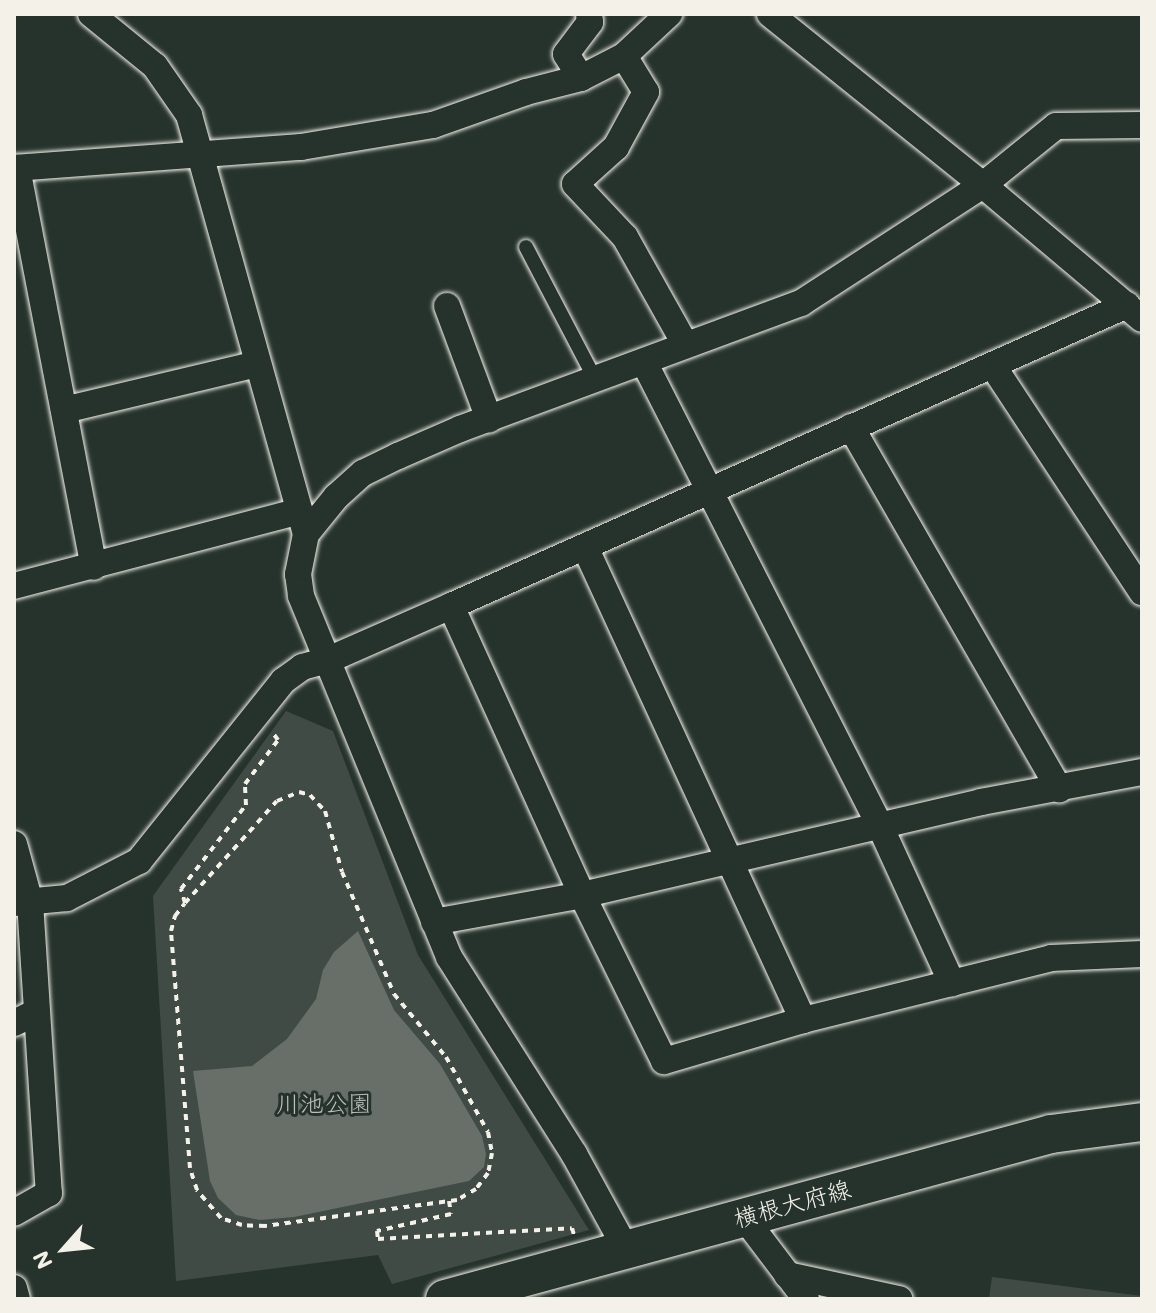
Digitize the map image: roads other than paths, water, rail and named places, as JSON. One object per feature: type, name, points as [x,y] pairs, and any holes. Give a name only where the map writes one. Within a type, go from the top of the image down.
[{"type":"main road","name":"横根大府線","points":[[445,1299],[504,1291],[579,1261],[625,1247],[1051,1134],[1142,1122]]},
{"type":"street","points":[[91,14],[155,66],[189,115],[303,522],[298,574],[301,596],[449,957],[574,1154],[625,1247]]},
{"type":"street","points":[[581,78],[566,54],[590,22],[589,14]]},
{"type":"street","points":[[94,567],[15,168],[301,147],[433,125],[581,78],[624,56],[669,14]]},
{"type":"street","points":[[22,902],[67,898],[139,861],[283,681],[302,667],[328,660],[993,366],[1135,312],[770,14]]},
{"type":"street","points":[[624,56],[646,92],[616,147],[575,184],[625,237],[685,344]]},
{"type":"street","points":[[14,586],[303,522],[363,473],[489,419],[801,303],[983,185],[1056,126],[1142,125]]},
{"type":"street","points":[[447,306],[489,419]]},
{"type":"street","points":[[644,362],[880,826],[952,983]]},
{"type":"street","points":[[64,410],[257,364]]},
{"type":"street","points":[[993,366],[1142,592]]},
{"type":"street","points":[[851,427],[1059,789]]},
{"type":"street","points":[[585,547],[803,1020]]},
{"type":"street","points":[[451,606],[582,895],[664,1061],[803,1020],[1051,958],[1142,954]]},
{"type":"street","points":[[434,922],[582,895],[981,802],[1142,772]]},
{"type":"street","points":[[14,844],[22,902],[26,1017],[49,1193],[14,1213]]},
{"type":"street","points":[[743,1216],[806,1299]]},
{"type":"street","points":[[787,1275],[899,1299]]},
{"type":"street","points":[[14,1288],[17,1299]]},
{"type":"lane","points":[[526,247],[596,381]]},
{"type":"park label","name":"川池公園","points":[[324,1103]]}]
